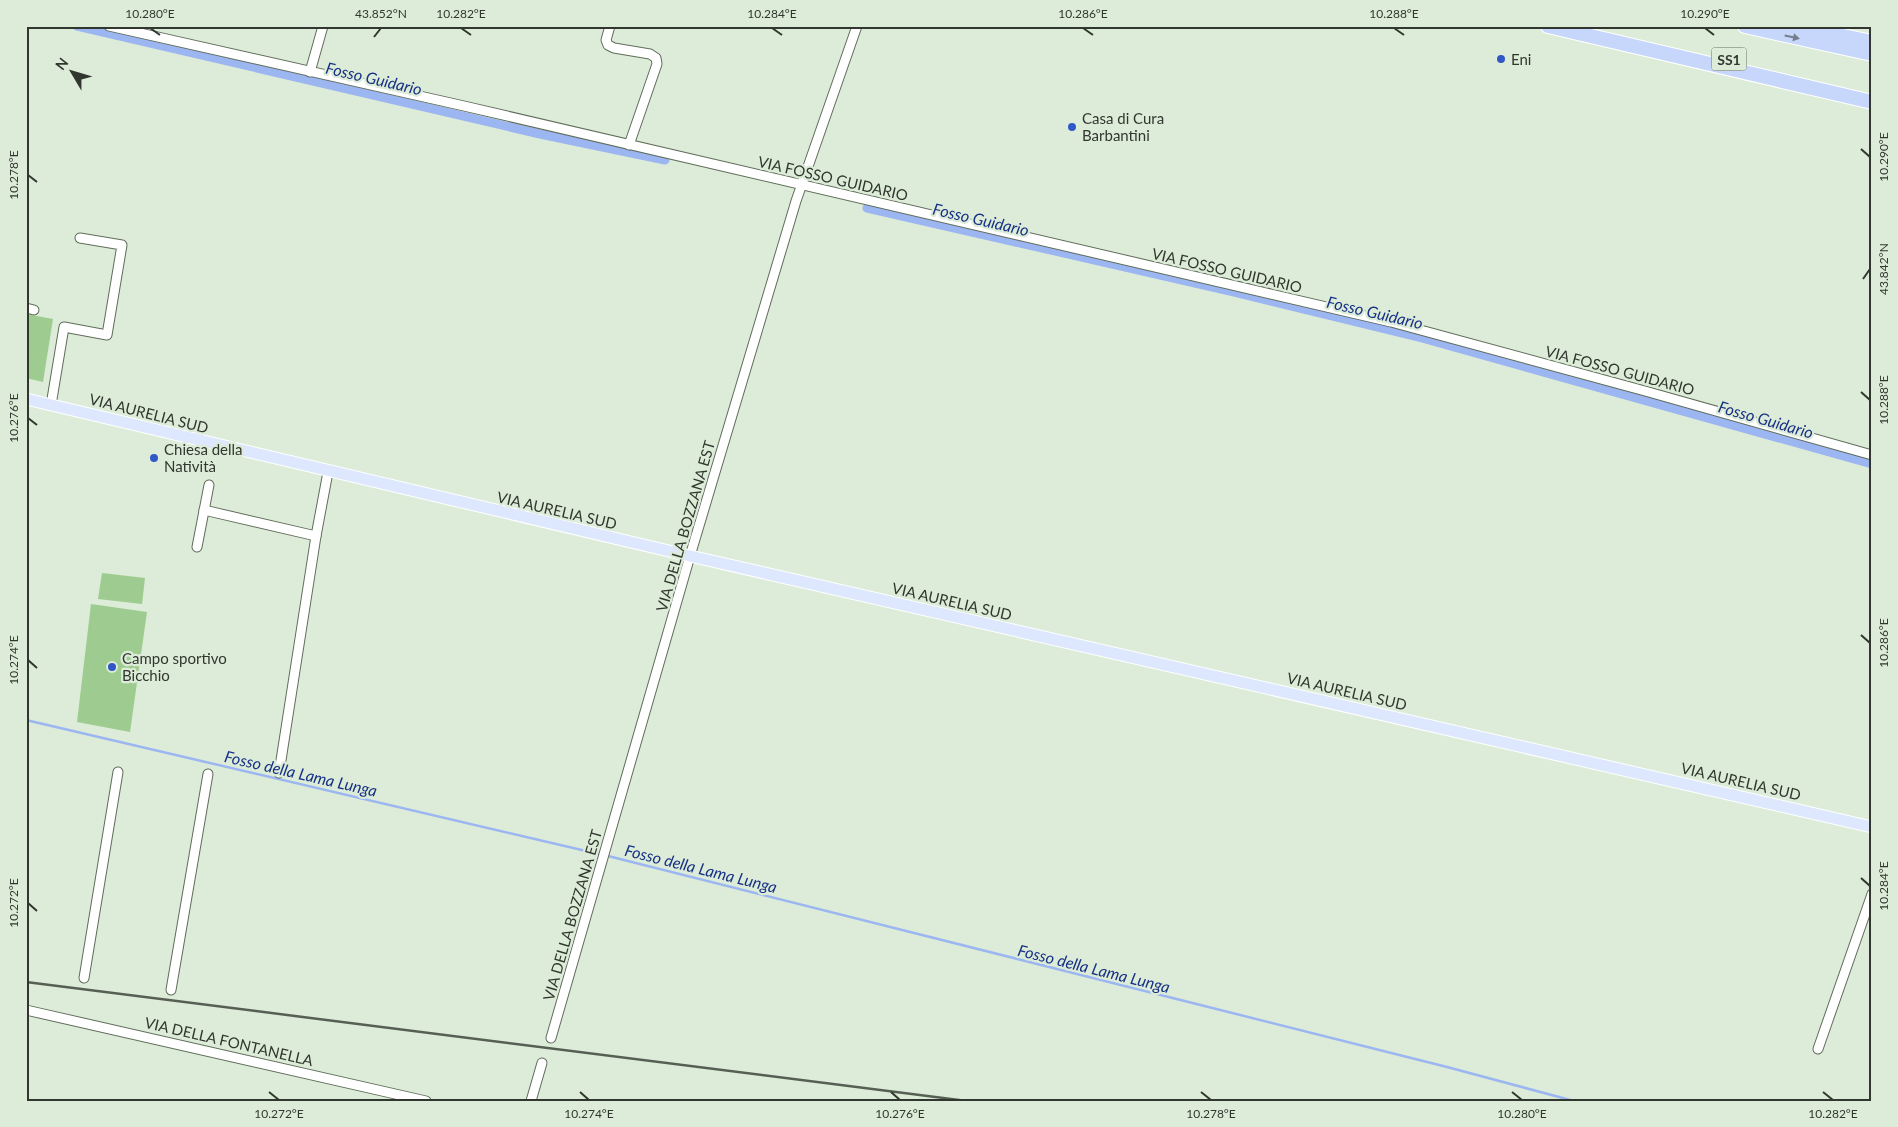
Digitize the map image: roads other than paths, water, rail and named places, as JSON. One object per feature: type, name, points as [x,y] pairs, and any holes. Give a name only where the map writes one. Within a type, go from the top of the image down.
[{"type":"highway","name":"SS1","points":[[1548,26],[1872,102]]},
{"type":"highway","name":"SS1","points":[[1587,26],[1872,93]]},
{"type":"highway","points":[[1744,26],[1872,54]]},
{"type":"highway","points":[[1795,26],[1872,42]]},
{"type":"main road","name":"VIA AURELIA SUD","points":[[26,399],[328,472],[690,556],[1872,827]]},
{"type":"street","name":"VIA FOSSO GUIDARIO","points":[[109,26],[1391,322],[1645,390],[1872,455]]},
{"type":"street","points":[[310,72],[323,26]]},
{"type":"street","points":[[610,26],[606,40],[608,45],[614,48],[650,54],[656,58],[657,64],[629,145]]},
{"type":"street","name":"VIA DELLA BOZZANA EST","points":[[551,1038],[690,556],[801,185],[857,26]]},
{"type":"street","points":[[51,405],[64,327],[106,335],[110,317],[122,245],[80,238]]},
{"type":"street","points":[[279,773],[316,536],[328,472]]},
{"type":"street","points":[[197,548],[209,485]]},
{"type":"street","points":[[204,510],[316,536]]},
{"type":"street","points":[[84,978],[118,772]]},
{"type":"street","points":[[172,990],[208,774]]},
{"type":"street","points":[[1818,1049],[1872,894]]},
{"type":"street","name":"VIA DELLA FONTANELLA","points":[[26,1010],[426,1101]]},
{"type":"street","points":[[531,1101],[542,1063]]},
{"type":"waterway","name":"Fosso Guidario","points":[[77,26],[540,134],[665,160]]},
{"type":"waterway","name":"Fosso Guidario","points":[[867,208],[1230,291],[1422,338],[1872,464]]},
{"type":"waterway","name":"Fosso della Lama Lunga","points":[[26,720],[599,854]]},
{"type":"waterway","name":"Fosso della Lama Lunga","points":[[608,856],[1447,1067],[1574,1101]]},
{"type":"railway","points":[[26,982],[967,1101]]},
{"type":"place","name":"Eni","points":[[1501,59]]},
{"type":"place","name":"Casa di Cura Barbantini","points":[[1072,127]]},
{"type":"place","name":"Chiesa della Natività","points":[[154,458]]},
{"type":"place","name":"Campo sportivo Bicchio","points":[[112,667]]}]
